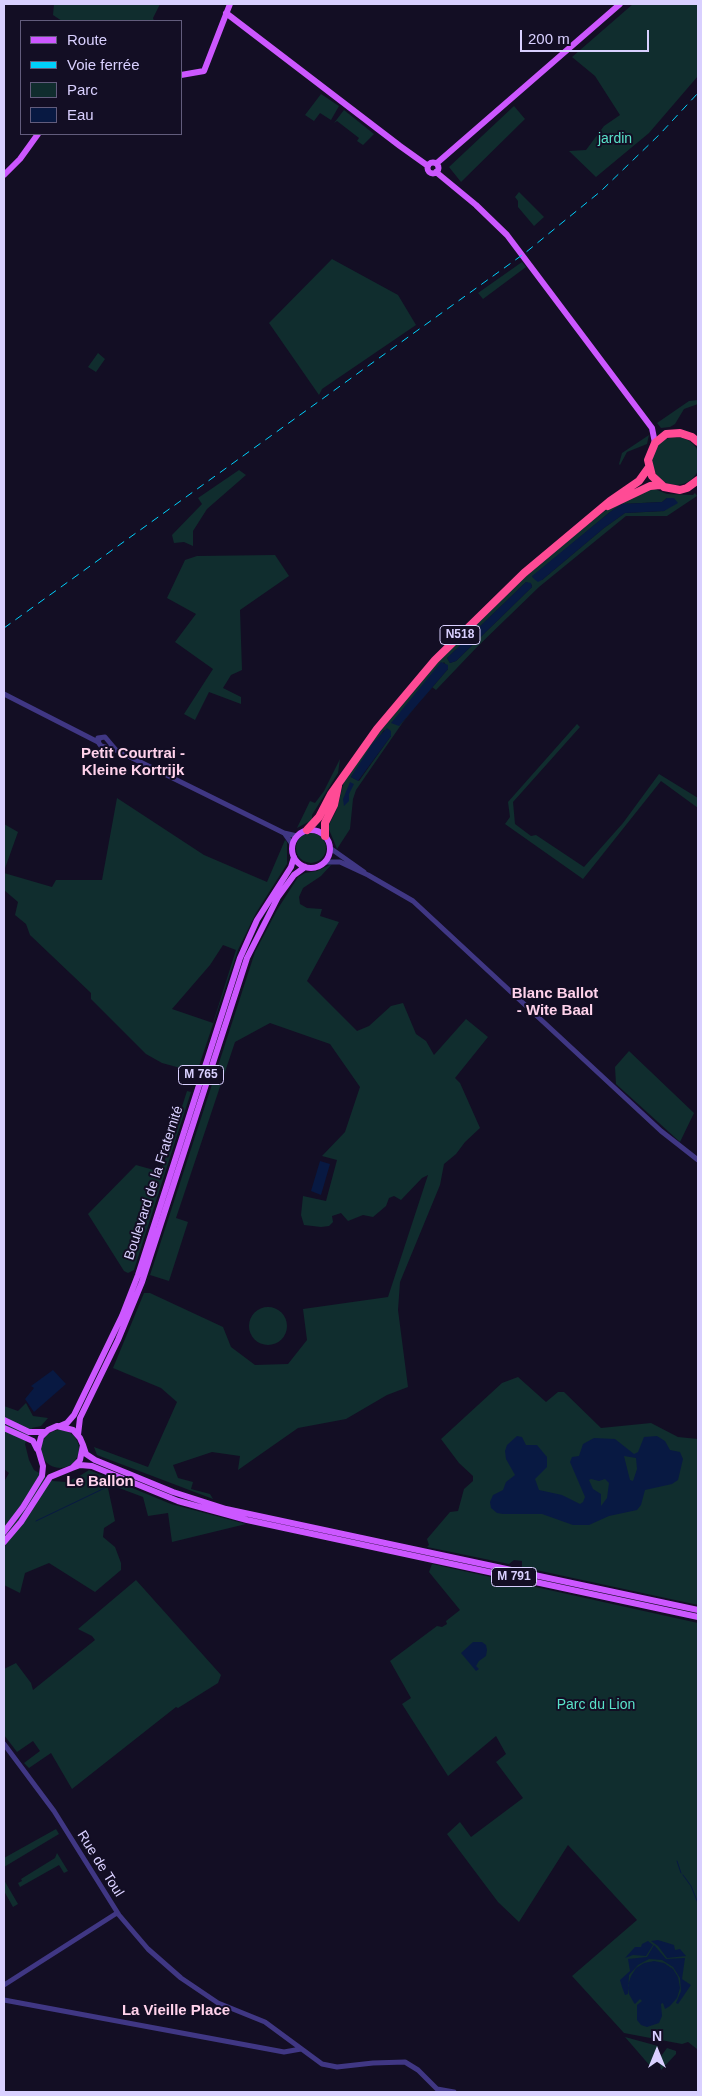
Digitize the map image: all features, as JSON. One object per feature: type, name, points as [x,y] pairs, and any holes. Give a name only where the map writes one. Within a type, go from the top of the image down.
[{"type":"highway","points":[[655,443],[666,434],[680,433],[698,441]]},
{"type":"highway","name":"N518","points":[[307,830],[400,700],[455,639],[524,573],[639,481],[649,467],[649,454],[655,443]]},
{"type":"highway","points":[[649,467],[652,476],[660,484],[680,490],[687,488],[698,480]]},
{"type":"highway","name":"N518","points":[[604,508],[650,486],[660,484]]},
{"type":"highway","name":"N518","points":[[325,836],[326,822],[334,805],[339,784]]},
{"type":"main road","points":[[182,75],[204,71],[230,4]]},
{"type":"main road","points":[[428,166],[432,162],[437,163],[620,4]]},
{"type":"main road","points":[[226,13],[428,166],[430,172],[436,172],[476,205],[507,235],[652,428],[655,443]]},
{"type":"main road","points":[[4,175],[20,159],[37,135]]},
{"type":"main road","points":[[436,172],[439,168],[437,163]]},
{"type":"main road","points":[[652,428],[666,434]]},
{"type":"main road","points":[[307,830],[317,830],[325,836],[330,848],[325,862],[316,867],[304,867],[282,885],[294,857],[292,844],[297,836],[307,830]]},
{"type":"main road","points":[[294,857],[304,867]]},
{"type":"main road","name":"Boulevard de la Fraternité","points":[[60,1426],[67,1423],[74,1415],[130,1296],[240,958],[257,920],[282,885]]},
{"type":"main road","name":"Boulevard de la Fraternité","points":[[78,1435],[80,1418],[118,1340],[142,1282],[247,958],[282,885]]},
{"type":"main road","points":[[4,1420],[33,1433],[45,1432],[60,1426],[70,1428],[78,1435],[83,1445],[82,1456],[72,1468],[61,1471],[48,1479],[28,1512],[4,1542]]},
{"type":"main road","points":[[4,1428],[33,1441],[38,1449],[43,1472],[37,1485],[4,1532]]},
{"type":"main road","points":[[38,1449],[39,1440],[45,1432]]},
{"type":"main road","name":"M 791","points":[[83,1445],[87,1454],[95,1460],[160,1487],[213,1505],[698,1610]]},
{"type":"main road","points":[[42,1462],[50,1469],[61,1471]]},
{"type":"main road","name":"M 791","points":[[72,1468],[80,1465],[92,1466],[178,1501],[247,1520],[698,1617]]},
{"type":"street","points":[[4,694],[99,740],[104,746],[116,750],[284,833],[297,836]]},
{"type":"street","points":[[99,740],[103,737],[116,750]]},
{"type":"street","points":[[104,746],[107,740]]},
{"type":"street","points":[[284,833],[292,844]]},
{"type":"street","points":[[330,848],[368,875],[412,901],[661,1131],[698,1160]]},
{"type":"street","points":[[325,862],[340,862],[368,875]]},
{"type":"street","name":"Rue de Toul","points":[[4,1744],[24,1768],[64,1827],[117,1913],[148,1949],[191,1985],[218,2003],[265,2022],[322,2064],[343,2066],[405,2062],[418,2070],[437,2089],[448,2092]]},
{"type":"street","points":[[4,1985],[117,1913]]},
{"type":"street","points":[[4,2000],[284,2052],[301,2049]]},
{"type":"street","points":[[448,2092],[454,2092]]},
{"type":"green space","points":[[54,4],[160,4],[154,20],[60,20],[53,15]]},
{"type":"green space","name":"jardin","points":[[633,4],[698,4],[698,76],[649,133],[596,177],[569,151],[586,150],[604,126],[620,115],[595,76],[572,57]]},
{"type":"green space","points":[[321,94],[339,106],[331,120],[320,113],[314,121],[305,115]]},
{"type":"green space","points":[[514,106],[525,119],[461,182],[449,167]]},
{"type":"green space","points":[[344,110],[374,134],[363,145],[357,141],[359,138],[337,121],[334,123]]},
{"type":"green space","points":[[519,192],[544,217],[534,226],[518,207],[518,201],[515,197]]},
{"type":"green space","points":[[332,259],[398,295],[416,325],[322,389],[319,395],[269,323]]},
{"type":"green space","points":[[522,262],[526,267],[483,299],[478,293]]},
{"type":"green space","points":[[98,353],[105,359],[96,372],[88,367]]},
{"type":"green space","points":[[698,400],[698,404],[684,409],[675,424],[670,427],[661,428],[657,423],[689,401]]},
{"type":"green space","points":[[649,435],[647,444],[627,452],[619,464],[622,453]]},
{"type":"green space","points":[[671,437],[681,437],[693,444],[700,456],[700,466],[693,478],[681,485],[671,485],[663,481],[656,474],[652,466],[652,456],[656,448],[663,441]]},
{"type":"green space","points":[[239,470],[246,475],[207,509],[193,531],[193,546],[184,542],[174,543],[172,535],[202,504],[198,498]]},
{"type":"green space","points":[[650,487],[667,494],[693,495],[695,493],[697,496],[667,516],[626,516],[539,587],[436,690],[432,687],[448,669],[444,662],[399,726],[418,704],[403,722],[356,790],[353,799],[350,829],[337,849],[328,827],[337,809],[344,781],[374,739],[435,665],[503,597],[554,551],[611,506]],"holes":[[[667,498],[674,498],[664,511],[625,513],[604,528],[542,580],[532,577],[622,504],[662,502]],[[526,582],[532,585],[456,661],[450,663],[447,658]],[[384,730],[391,736],[359,781],[351,777]]]},
{"type":"green space","points":[[275,555],[289,576],[240,610],[242,670],[231,675],[223,688],[241,697],[241,704],[209,692],[195,720],[184,714],[213,669],[175,642],[196,614],[167,598],[185,560],[197,556]]},
{"type":"green space","points":[[577,724],[580,727],[513,802],[515,824],[531,836],[536,835],[584,867],[623,823],[659,774],[698,798],[698,808],[661,781],[583,879],[505,824],[510,817],[508,802]]},
{"type":"green space","points":[[340,759],[338,773],[312,815],[312,820],[297,828],[310,801],[315,803],[324,791]]},
{"type":"green space","points":[[117,798],[204,855],[267,882],[285,840],[287,842],[287,864],[256,913],[238,950],[198,1069],[195,1072],[162,1063],[146,1054],[91,999],[91,993],[30,935],[26,924],[15,915],[18,902],[4,890],[4,873],[52,887],[56,880],[102,880]],"holes":[[[223,945],[236,950],[213,1023],[172,1009],[210,965]]]},
{"type":"green space","points":[[4,824],[18,832],[4,871]]},
{"type":"green space","points":[[311,833],[322,837],[326,848],[322,859],[311,863],[300,859],[296,848],[300,837]]},
{"type":"green space","points":[[332,864],[321,876],[303,888],[299,897],[300,904],[307,908],[322,909],[320,916],[339,922],[307,981],[357,1031],[369,1026],[391,1006],[403,1003],[416,1034],[426,1041],[434,1055],[466,1019],[488,1037],[455,1078],[460,1083],[480,1128],[444,1164],[440,1185],[400,1282],[398,1310],[408,1387],[387,1395],[346,1419],[298,1428],[238,1470],[240,1456],[212,1452],[173,1465],[178,1478],[193,1482],[191,1489],[210,1494],[213,1499],[97,1455],[94,1447],[148,1467],[177,1402],[161,1388],[113,1368],[144,1293],[150,1293],[223,1327],[231,1347],[255,1365],[288,1364],[307,1340],[303,1309],[388,1297],[428,1175],[422,1178],[401,1200],[394,1196],[389,1198],[386,1206],[373,1217],[363,1215],[348,1221],[341,1213],[332,1216],[333,1222],[329,1226],[304,1225],[301,1215],[303,1196],[326,1201],[337,1160],[322,1156],[345,1132],[360,1087],[330,1044],[270,1023],[235,1042],[176,1218],[188,1222],[169,1281],[150,1275],[255,952],[277,910],[298,877]]},
{"type":"green space","points":[[629,1051],[694,1113],[680,1142],[616,1084],[615,1067]]},
{"type":"green space","points":[[187,1091],[191,1092],[134,1270],[128,1273],[124,1271],[88,1214],[136,1165],[161,1172]]},
{"type":"green space","points":[[268,1307],[281,1313],[287,1326],[281,1339],[268,1345],[255,1339],[249,1326],[255,1313]]},
{"type":"green space","points":[[518,1377],[546,1402],[558,1392],[564,1392],[601,1428],[651,1423],[678,1437],[698,1439],[698,1605],[522,1567],[522,1561],[514,1560],[509,1564],[427,1547],[429,1545],[427,1539],[450,1512],[458,1511],[464,1489],[473,1481],[473,1476],[459,1463],[441,1439],[502,1383]]},
{"type":"green space","points":[[26,1403],[33,1416],[48,1418],[41,1426],[32,1428],[25,1444],[34,1470],[53,1481],[66,1482],[89,1470],[171,1504],[246,1524],[172,1542],[168,1513],[148,1516],[143,1497],[111,1485],[108,1488],[115,1521],[104,1528],[103,1537],[115,1547],[121,1563],[121,1570],[95,1592],[49,1563],[25,1573],[20,1593],[4,1585],[4,1482],[9,1473],[4,1469],[4,1406],[18,1411]]},
{"type":"green space","points":[[60,1430],[74,1435],[79,1449],[74,1463],[60,1468],[46,1463],[41,1449],[46,1435]]},
{"type":"green space","name":"Parc du Lion","points":[[432,1564],[698,1623],[697,2049],[688,2042],[682,2044],[624,2033],[572,1976],[637,1920],[568,1845],[519,1922],[498,1902],[447,1834],[460,1822],[471,1837],[523,1798],[496,1762],[506,1754],[496,1736],[448,1776],[402,1704],[411,1698],[390,1661],[437,1626],[442,1627],[447,1624],[446,1621],[460,1610],[429,1572]]},
{"type":"green space","points":[[136,1580],[221,1675],[218,1683],[178,1708],[176,1707],[72,1789],[51,1753],[29,1768],[24,1763],[40,1751],[33,1741],[17,1752],[4,1735],[4,1669],[16,1663],[31,1683],[33,1690],[95,1640],[92,1636],[78,1629]]},
{"type":"green space","points":[[56,1829],[59,1834],[4,1867],[4,1858]]},
{"type":"green space","points":[[57,1853],[68,1871],[64,1873],[59,1865],[20,1887],[18,1883],[22,1881],[21,1879],[55,1858]]},
{"type":"green space","points":[[4,1880],[18,1904],[13,1907],[4,1891]]},
{"type":"green space","points":[[625,2037],[658,2046],[655,2060],[651,2067]]},
{"type":"green space","points":[[667,2048],[676,2051],[676,2054],[661,2070],[659,2059]]},
{"type":"water","points":[[667,498],[674,498],[678,503],[664,511],[625,513],[604,528],[542,580],[538,582],[532,576],[622,504],[662,502]]},
{"type":"water","points":[[526,582],[531,583],[532,587],[456,661],[450,663],[447,658]]},
{"type":"water","points":[[441,662],[448,665],[448,669],[399,726],[391,723]]},
{"type":"water","points":[[387,728],[391,731],[391,736],[358,781],[351,777],[372,744]]},
{"type":"water","points":[[350,782],[354,784],[349,794],[349,801],[344,806],[343,799]]},
{"type":"water","points":[[320,1161],[330,1164],[321,1195],[311,1191]]},
{"type":"water","points":[[53,1370],[66,1384],[34,1412],[25,1399],[34,1388],[31,1386]]},
{"type":"water","points":[[517,1436],[522,1437],[526,1445],[537,1445],[547,1457],[547,1467],[535,1479],[539,1490],[562,1495],[580,1504],[585,1497],[570,1462],[572,1457],[579,1456],[583,1444],[594,1438],[615,1439],[634,1454],[638,1452],[644,1437],[657,1436],[665,1441],[670,1450],[680,1452],[683,1459],[678,1480],[672,1484],[645,1490],[641,1505],[637,1510],[609,1516],[589,1525],[573,1525],[542,1514],[503,1514],[497,1513],[491,1508],[490,1502],[493,1495],[503,1490],[506,1482],[515,1475],[506,1459],[505,1451],[507,1445]],"holes":[[[624,1456],[636,1458],[637,1469],[633,1481],[630,1480]],[[605,1479],[609,1483],[607,1498],[601,1506],[601,1494],[593,1489],[589,1480],[599,1481]]]},
{"type":"water","points":[[473,1642],[482,1642],[486,1645],[487,1650],[486,1656],[476,1666],[479,1669],[476,1671],[461,1653]]},
{"type":"water","points":[[658,1940],[674,1945],[675,1950],[680,1949],[686,1956],[667,1958],[658,1946],[651,1941]]},
{"type":"water","points":[[648,1941],[653,1945],[646,1956],[633,1955],[625,1958],[635,1947],[641,1947],[642,1944]]},
{"type":"water","points":[[654,1945],[666,1959],[685,1958],[682,1979],[691,1985],[678,2004],[676,2003],[681,1991],[680,1978],[673,1967],[662,1960],[649,1959],[638,1965],[629,1975],[628,1994],[625,1995],[620,1980],[630,1971],[628,1959],[647,1957]]},
{"type":"water","points":[[654,1961],[664,1963],[673,1969],[678,1977],[680,1988],[677,1998],[670,2006],[665,2009],[663,2003],[661,2004],[662,2016],[659,2023],[647,2027],[641,2025],[637,2020],[637,2005],[642,2001],[640,1999],[634,2003],[629,1994],[628,1985],[636,1968],[644,1963]]},
{"type":"waterway","points":[[36,1521],[109,1486]]},
{"type":"waterway","points":[[677,1861],[681,1873]]},
{"type":"waterway","points":[[683,1875],[691,1886],[698,1903]]},
{"type":"waterway","points":[[698,1906],[698,1912]]},
{"type":"waterway","points":[[698,1916],[698,1930]]},
{"type":"railway","points":[[4,628],[525,253],[601,191],[660,134],[698,93]]},
{"type":"district","name":"Petit Courtrai - Kleine Kortrijk","points":[[133,762]]},
{"type":"district","name":"Blanc Ballot - Wite Baal","points":[[555,1002]]},
{"type":"district","name":"Le Ballon","points":[[100,1482]]},
{"type":"district","name":"La Vieille Place","points":[[176,2011]]}]
